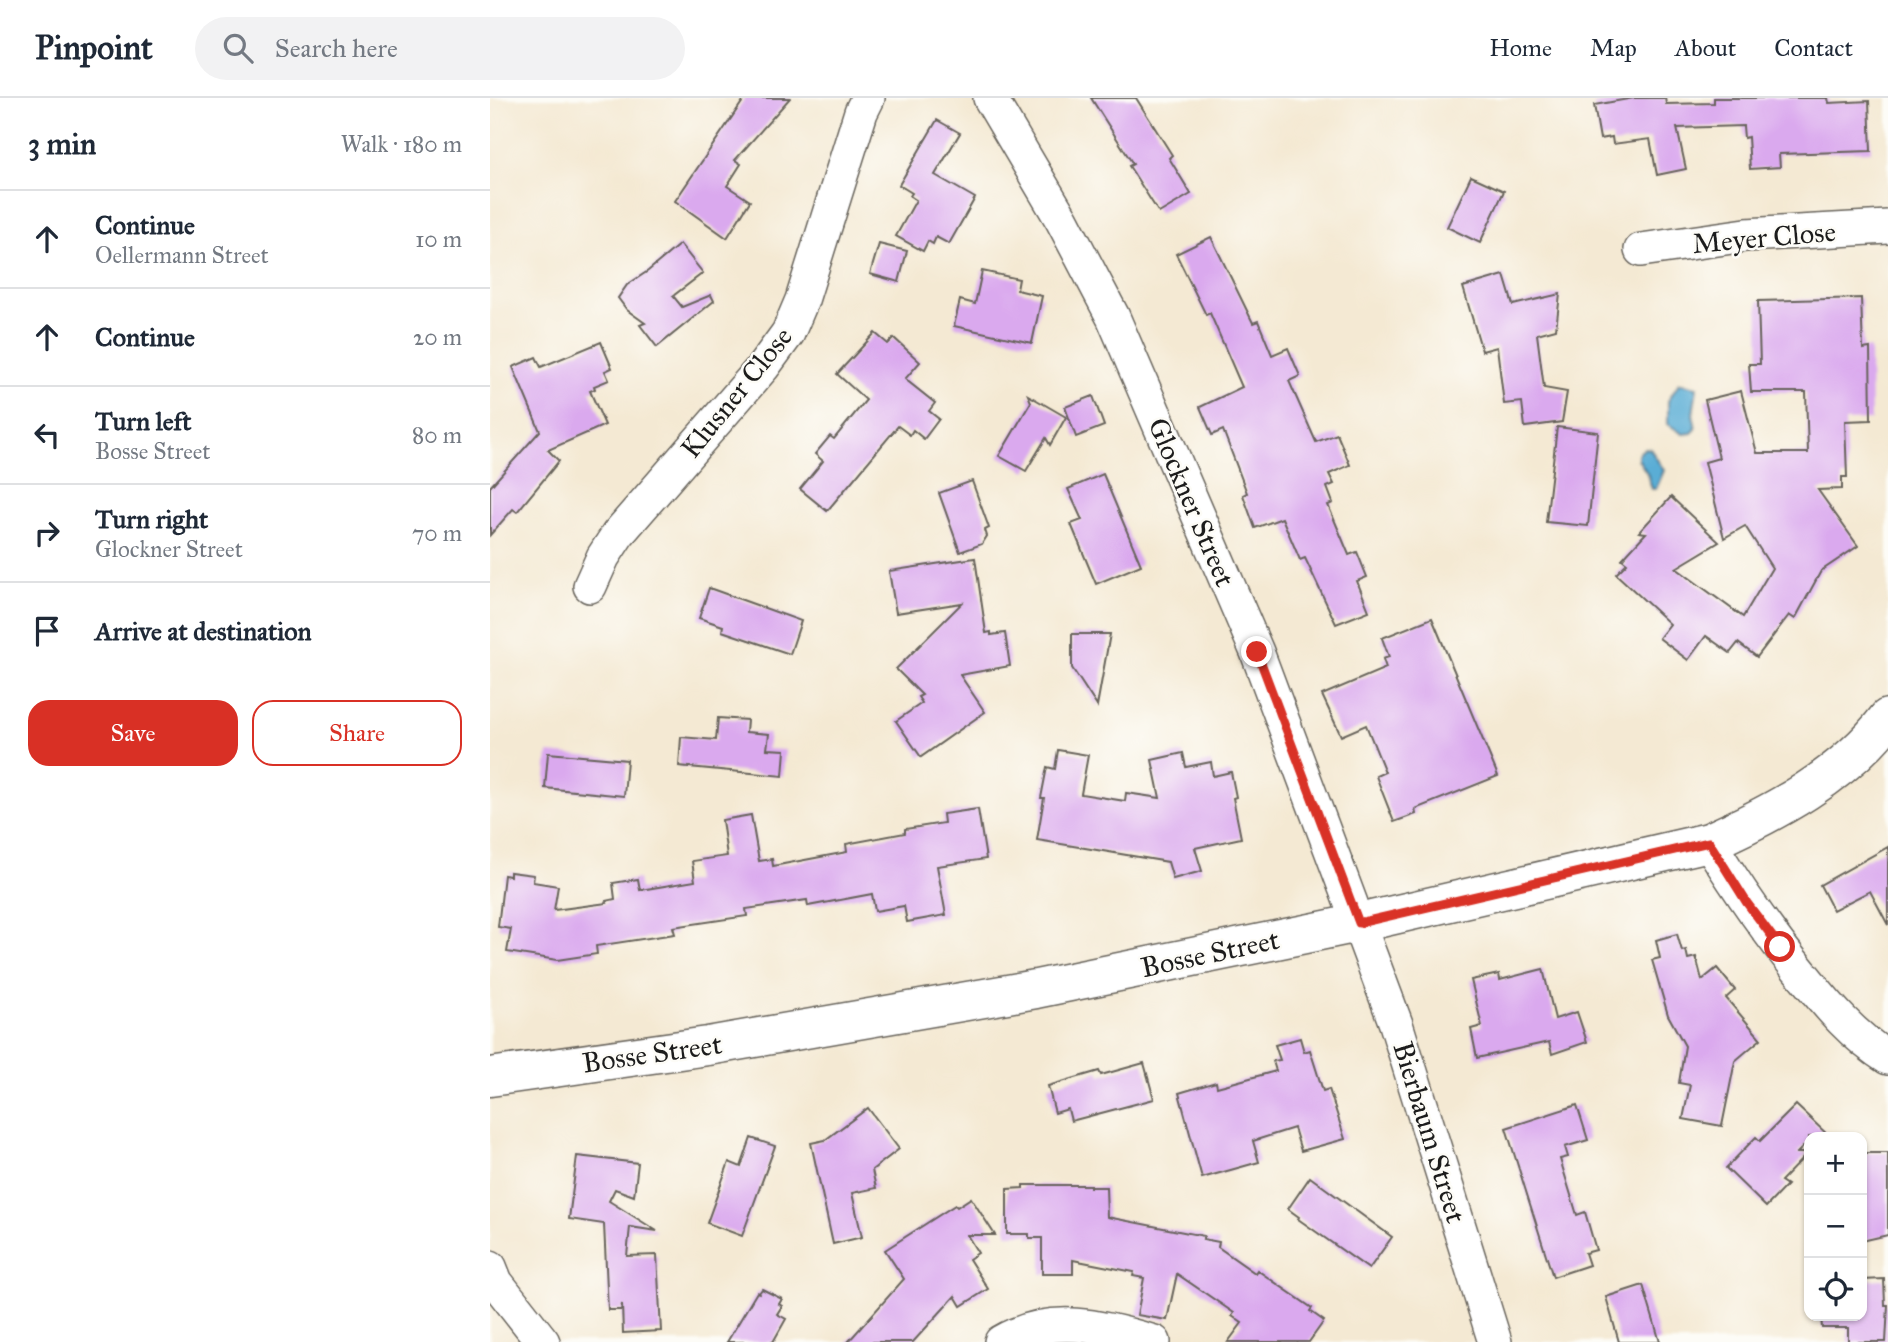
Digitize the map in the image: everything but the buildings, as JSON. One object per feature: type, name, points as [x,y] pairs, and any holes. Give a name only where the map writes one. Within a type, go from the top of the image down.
[{"type":"street","name":"Klusner Close","points":[[590,586],[618,534],[764,367],[788,333],[802,300],[868,98]]},
{"type":"street","name":"Glockner Street","points":[[990,98],[1062,220],[1113,317],[1257,652],[1359,923]]},
{"type":"street","name":"Meyer Close","points":[[1641,250],[1746,235],[1888,227]]},
{"type":"street","name":"Bosse Street","points":[[490,1077],[708,1046],[1036,989],[1359,923],[1709,842],[1762,818],[1843,765],[1888,718]]},
{"type":"street","points":[[1709,842],[1747,903],[1838,1019],[1888,1058]]},
{"type":"street","name":"Bierbaum Street","points":[[1359,923],[1396,1024],[1495,1342]]},
{"type":"street","points":[[490,1267],[496,1282],[543,1342]]},
{"type":"street","points":[[1001,1342],[1018,1332],[1056,1324],[1097,1326],[1154,1342]]},
{"type":"water","points":[[1679,383],[1697,387],[1693,414],[1696,429],[1692,433],[1683,434],[1668,424],[1668,401]]},
{"type":"water","points":[[1645,448],[1650,449],[1664,470],[1656,489],[1652,489],[1647,473],[1638,459],[1638,454]]},
{"type":"route","points":[[1257,652],[1359,923],[1709,842],[1747,903],[1780,947]]}]
